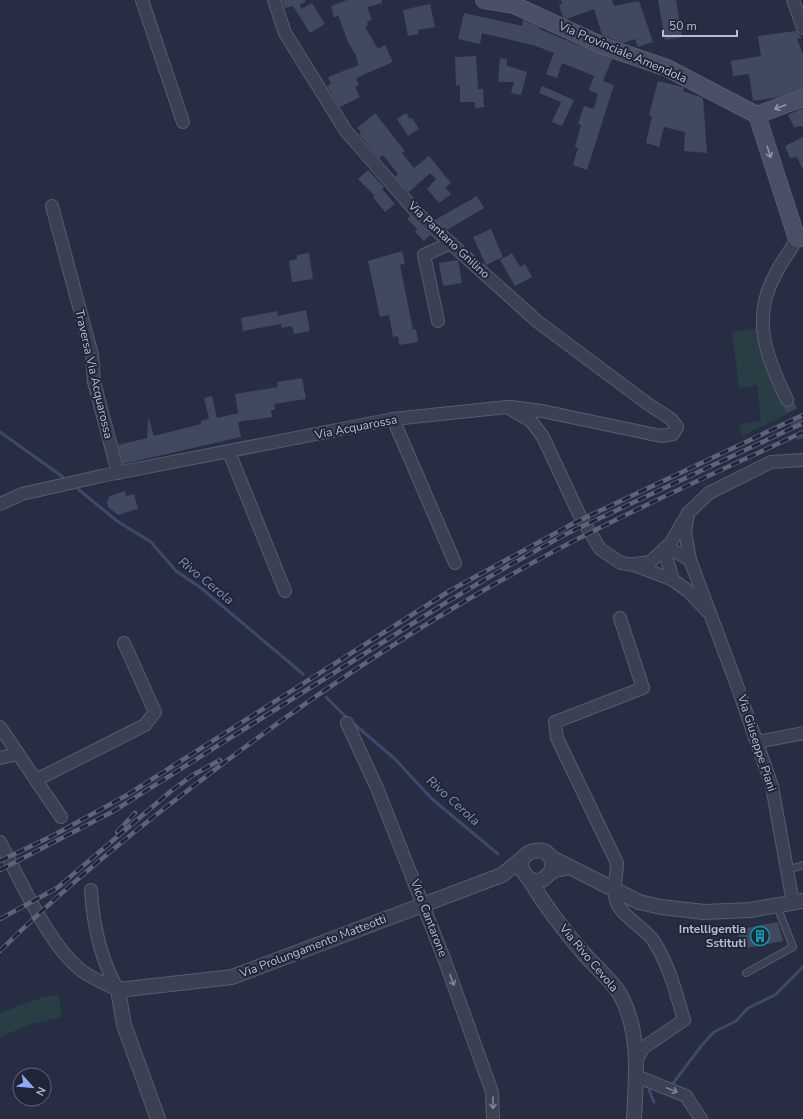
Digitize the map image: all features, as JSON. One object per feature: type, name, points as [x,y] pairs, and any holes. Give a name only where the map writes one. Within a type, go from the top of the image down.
[{"type":"main road","name":"Via Provinciale Amendola","points":[[484,0],[514,5],[603,46],[667,68],[758,115]]},
{"type":"main road","points":[[800,238],[758,115],[803,98]]},
{"type":"street","points":[[142,0],[183,122]]},
{"type":"street","name":"Via Pantano Gnilino","points":[[274,0],[285,33],[346,131],[418,214],[562,341],[671,419],[676,427],[675,431]]},
{"type":"street","points":[[793,0],[803,28]]},
{"type":"street","name":"Traversa Via Acquarossa","points":[[52,206],[92,355],[94,382],[118,473]]},
{"type":"street","points":[[787,400],[770,362],[764,340],[762,321],[763,305],[768,289],[776,273],[800,238]]},
{"type":"street","points":[[438,321],[424,255],[451,243]]},
{"type":"street","points":[[507,407],[531,421],[543,437],[579,514],[600,549],[621,563],[634,564],[650,562],[670,544],[688,513],[709,493],[771,462],[803,460]]},
{"type":"street","name":"Via Acquarossa","points":[[0,504],[22,494],[118,473],[393,419],[507,407],[542,411],[661,436],[668,436],[675,431]]},
{"type":"street","points":[[393,419],[455,563]]},
{"type":"street","points":[[229,452],[286,591]]},
{"type":"street","name":"Via Giuseppe Piani","points":[[688,513],[686,531],[690,560],[708,612],[735,680],[772,786],[787,870],[798,902]]},
{"type":"street","points":[[664,549],[674,551],[690,560]]},
{"type":"street","points":[[664,549],[673,580]]},
{"type":"street","points":[[634,564],[673,580],[688,591],[708,612]]},
{"type":"street","points":[[620,618],[643,688],[555,722],[557,738],[617,863],[617,876],[614,888],[618,906],[652,939],[672,979],[684,1020],[643,1048],[637,1059]]},
{"type":"street","points":[[36,780],[145,725],[155,712],[124,643]]},
{"type":"street","name":"Vico Cantarone","points":[[346,723],[378,788],[424,904],[492,1092],[493,1119]]},
{"type":"street","points":[[0,727],[61,817]]},
{"type":"street","points":[[757,742],[803,733]]},
{"type":"street","points":[[0,758],[18,754]]},
{"type":"street","points":[[0,842],[51,937],[82,971],[118,990]]},
{"type":"street","name":"Via Prolungamento Matteotti","points":[[118,990],[232,977],[502,875],[527,853],[537,850],[542,851],[568,867],[614,888],[639,902],[661,907],[704,912],[750,910],[798,902]]},
{"type":"street","points":[[524,857],[522,867],[528,877]]},
{"type":"street","points":[[539,896],[552,867],[550,857]]},
{"type":"street","name":"Via Prolungamento Matteotti","points":[[502,875],[528,877],[539,881],[550,874],[568,867]]},
{"type":"street","name":"Via Rivo Cevola","points":[[528,877],[539,896],[579,949],[621,995],[629,1016],[637,1059],[634,1119]]},
{"type":"street","points":[[91,890],[92,914],[110,975],[118,990],[124,1025],[158,1119]]},
{"type":"street","points":[[636,1076],[686,1096],[701,1119]]},
{"type":"lane","points":[[787,870],[803,865]]},
{"type":"lane","points":[[746,973],[793,947],[777,906]]},
{"type":"shaded area","points":[[756,329],[765,368],[787,414],[742,436],[739,424],[761,421],[757,385],[739,388],[732,332]]},
{"type":"shaded area","points":[[59,994],[61,1017],[28,1025],[0,1037],[0,1013],[34,1000]]},
{"type":"building","points":[[282,0],[305,0],[305,3],[300,4],[301,9],[312,3],[325,24],[310,33],[293,6],[285,8]]},
{"type":"building","points":[[347,0],[382,0],[382,3],[367,7],[372,20],[367,22],[368,26],[365,27],[378,49],[385,45],[393,62],[356,78],[359,85],[355,87],[360,97],[340,107],[327,86],[331,84],[328,77],[359,65],[356,58],[357,57],[348,42],[338,15],[334,18],[331,6]]},
{"type":"building","points":[[561,0],[612,0],[614,6],[639,1],[653,42],[638,47],[635,39],[623,43],[602,35],[594,9],[567,19],[563,17],[559,5],[562,4]]},
{"type":"building","points":[[658,0],[676,0],[682,37],[665,40]]},
{"type":"building","points":[[430,4],[435,27],[418,30],[418,34],[408,36],[403,10]]},
{"type":"building","points":[[464,13],[522,26],[523,20],[541,28],[539,29],[612,59],[603,81],[614,85],[587,170],[573,165],[578,148],[575,147],[581,125],[578,124],[584,106],[594,109],[598,94],[589,90],[594,76],[562,63],[557,78],[546,74],[554,53],[536,46],[482,33],[480,44],[458,39]]},
{"type":"building","points":[[796,31],[802,38],[797,39],[803,54],[803,89],[779,97],[753,101],[749,74],[733,76],[731,61],[761,56],[758,36]]},
{"type":"building","points":[[476,56],[478,89],[483,89],[484,107],[475,108],[475,102],[460,102],[460,85],[456,86],[455,57]]},
{"type":"building","points":[[500,58],[507,59],[507,66],[527,72],[521,95],[511,93],[514,82],[498,82]]},
{"type":"building","points":[[658,81],[682,87],[684,88],[683,91],[703,98],[707,153],[684,151],[685,132],[664,127],[659,147],[646,143],[652,116],[649,115]]},
{"type":"building","points":[[542,86],[574,100],[562,126],[552,122],[561,102],[539,93]]},
{"type":"building","points":[[803,108],[803,126],[794,127],[788,115]]},
{"type":"building","points":[[375,113],[405,151],[402,153],[414,168],[429,156],[451,183],[445,188],[451,194],[439,203],[427,189],[436,179],[430,173],[409,192],[395,177],[398,174],[383,155],[379,158],[359,134],[361,132],[357,128]]},
{"type":"building","points":[[406,113],[410,119],[412,118],[419,129],[408,136],[397,119]]},
{"type":"building","points":[[803,137],[803,170],[797,157],[790,158],[785,146]]},
{"type":"building","points":[[368,170],[384,187],[382,189],[395,204],[385,212],[373,197],[375,196],[358,179]]},
{"type":"building","points":[[477,196],[484,208],[447,230],[435,220]]},
{"type":"building","points":[[410,216],[430,235],[424,241],[415,232],[417,229],[407,219]]},
{"type":"building","points":[[491,229],[503,257],[486,265],[473,237]]},
{"type":"building","points":[[402,251],[405,263],[400,265],[413,330],[416,329],[418,342],[399,345],[398,336],[393,337],[389,315],[380,317],[368,261]]},
{"type":"building","points":[[309,253],[313,279],[292,282],[289,261],[297,259],[297,255]]},
{"type":"building","points":[[512,253],[520,267],[525,264],[532,277],[515,286],[500,260]]},
{"type":"building","points":[[458,260],[462,283],[443,286],[439,263]]},
{"type":"building","points":[[306,310],[310,331],[294,334],[292,326],[282,328],[281,324],[243,331],[241,318],[277,311],[278,316]]},
{"type":"building","points":[[302,378],[306,399],[274,404],[275,410],[271,410],[272,417],[238,422],[241,437],[123,464],[118,445],[147,438],[148,419],[154,436],[201,424],[201,421],[209,419],[204,398],[212,396],[217,418],[238,413],[235,394],[278,387],[277,382]]},
{"type":"building","points":[[125,491],[126,496],[134,494],[138,509],[118,515],[108,507],[107,502],[110,496]]},
{"type":"building","name":"Intelligentia Sstituti","points":[[778,922],[783,941],[741,949],[737,930]]},
{"type":"waterway","name":"Rivo Cerola","points":[[0,432],[63,477]]},
{"type":"waterway","name":"Rivo Cerola","points":[[78,489],[117,521],[151,542],[176,571],[201,588],[303,674]]},
{"type":"waterway","name":"Rivo Cerola","points":[[326,697],[348,719]]},
{"type":"waterway","name":"Rivo Cerola","points":[[353,723],[395,759],[432,799],[498,854]]},
{"type":"waterway","points":[[671,1086],[702,1045],[714,1032],[736,1021],[748,1008],[775,995],[803,967]]},
{"type":"waterway","name":"Rivo Cerola","points":[[649,1090],[654,1102]]},
{"type":"tunnel","points":[[787,400],[803,438]]},
{"type":"railway","points":[[0,861],[54,835],[127,795],[451,590],[574,523],[803,415]]},
{"type":"railway","points":[[0,870],[112,812],[447,602],[508,566],[566,534],[803,423]]},
{"type":"railway","points":[[0,951],[69,887],[166,807],[269,729],[390,647],[474,596],[551,553],[658,499],[803,432]]},
{"type":"railway","points":[[0,919],[57,888],[171,791],[193,775],[220,760]]},
{"type":"railway","points":[[117,832],[135,813]]},
{"type":"place","name":"Intelligentia Sstituti","points":[[760,936]]}]
